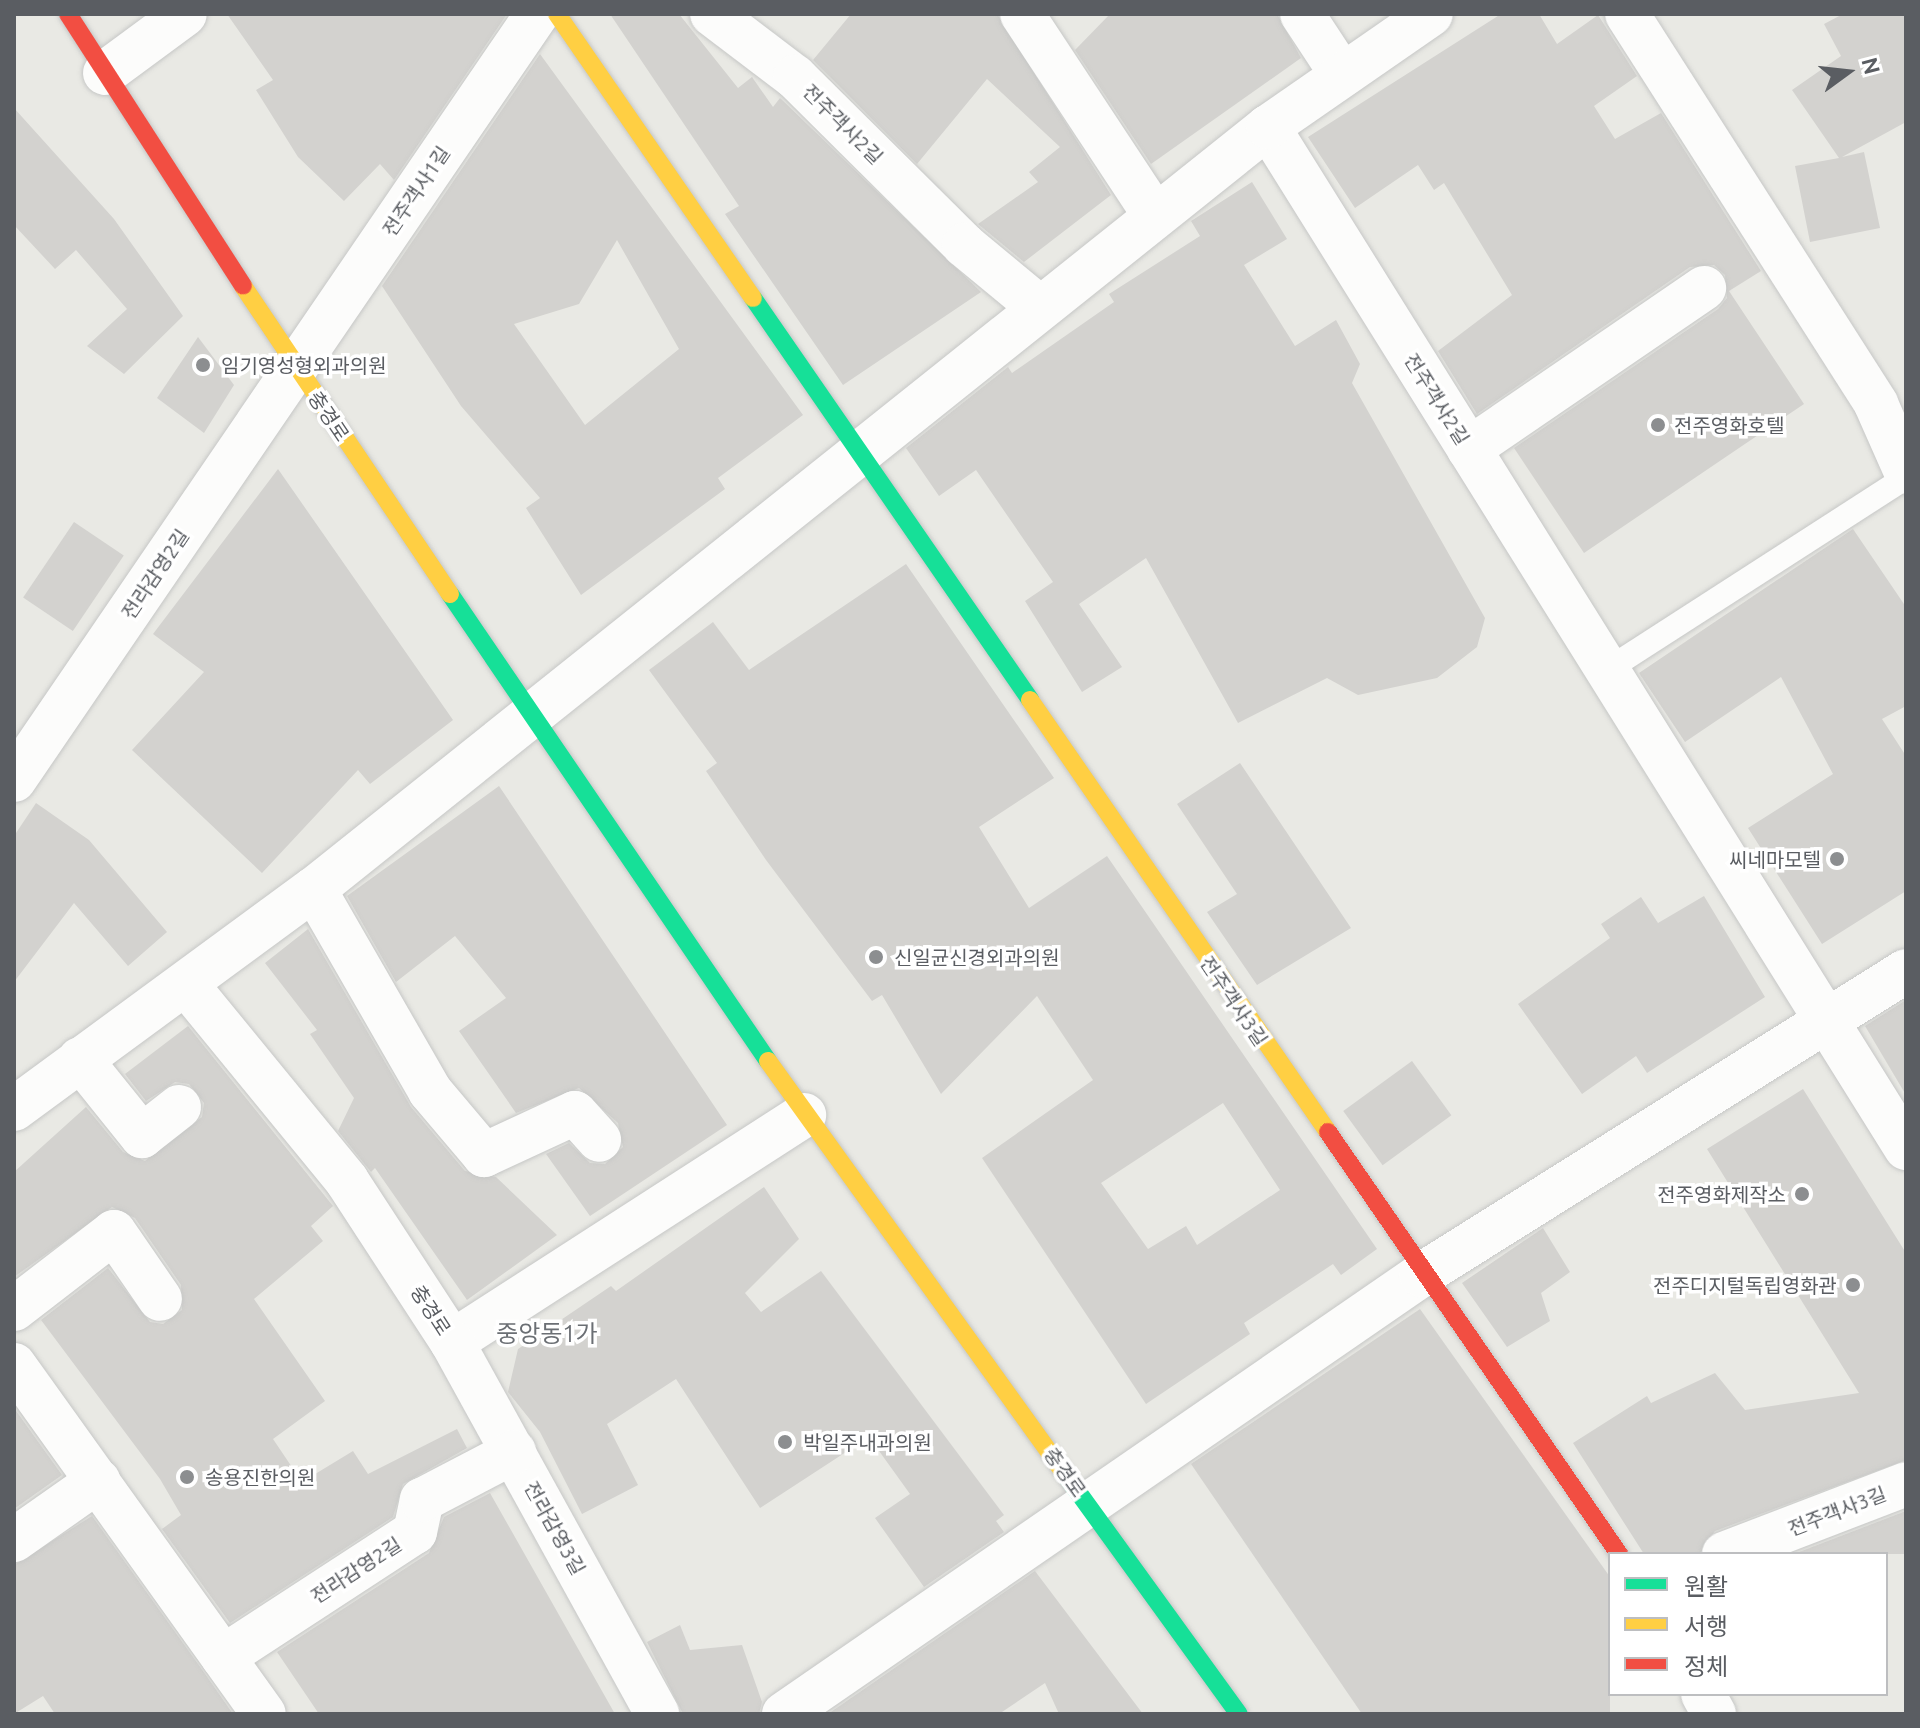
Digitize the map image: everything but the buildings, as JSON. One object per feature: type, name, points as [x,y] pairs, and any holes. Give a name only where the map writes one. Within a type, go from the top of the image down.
[{"type":"street","name":"충경로","points":[[68,14],[296,367],[804,1115],[1239,1714]]},
{"type":"street","points":[[105,73],[185,14]]},
{"type":"street","name":"전주객사1길","points":[[296,367],[537,14]]},
{"type":"street","points":[[557,14],[859,448]]},
{"type":"street","name":"전주객사2길","points":[[712,14],[795,77],[964,245],[1039,307]]},
{"type":"street","points":[[1022,14],[1155,216]]},
{"type":"street","points":[[1302,14],[1342,75]]},
{"type":"street","points":[[1627,14],[1876,404],[1906,475]]},
{"type":"street","points":[[14,1109],[314,889],[859,448],[1268,127],[1414,19]]},
{"type":"street","name":"전주객사2길","points":[[1268,127],[1607,670]]},
{"type":"street","points":[[1469,449],[1704,288]]},
{"type":"street","name":"전라감영2길","points":[[14,780],[296,367]]},
{"type":"street","name":"전주객사3길","points":[[859,448],[1421,1275],[1454,1305],[1618,1552]]},
{"type":"street","points":[[1607,670],[1906,1148]]},
{"type":"street","points":[[314,889],[430,1091],[484,1155],[575,1113],[599,1140]]},
{"type":"street","points":[[784,1714],[1091,1508],[1421,1275],[1828,1023],[1906,971]]},
{"type":"street","name":"충경로","points":[[186,984],[347,1181],[452,1342],[804,1115]]},
{"type":"street","points":[[80,1059],[142,1136],[179,1107]]},
{"type":"street","points":[[14,1309],[114,1232],[160,1299]]},
{"type":"street","name":"전라감영3길","points":[[452,1342],[657,1714]]},
{"type":"street","points":[[14,1365],[264,1714]]},
{"type":"street","name":"전라감영2길","points":[[223,1657],[415,1532],[422,1500],[514,1452]]},
{"type":"street","points":[[14,1540],[98,1481]]},
{"type":"street","name":"전주객사3길","points":[[1729,1552],[1906,1484]]},
{"type":"street","points":[[1704,1696],[1714,1714]]},
{"type":"lane","points":[[1607,670],[1906,475]]},
{"type":"traffic: fast","points":[[753,298],[1030,700]]},
{"type":"traffic: fast","points":[[450,594],[768,1061]]},
{"type":"traffic: fast","points":[[1065,1474],[1239,1714]]},
{"type":"traffic: slow","points":[[557,14],[753,298]]},
{"type":"traffic: slow","points":[[243,286],[450,594]]},
{"type":"traffic: slow","points":[[1030,700],[1328,1132]]},
{"type":"traffic: slow","points":[[768,1061],[1065,1474]]},
{"type":"traffic: jam","points":[[68,14],[243,286]]},
{"type":"traffic: jam","points":[[1328,1132],[1618,1552]]},
{"type":"place","name":"임기영성형외과의원","points":[[203,365]]},
{"type":"place","name":"전주영화호텔","points":[[1658,425]]},
{"type":"place","name":"씨네마모텔","points":[[1837,859]]},
{"type":"place","name":"신일균신경외과의원","points":[[876,957]]},
{"type":"place","name":"전주영화제작소","points":[[1802,1194]]},
{"type":"place","name":"전주디지털독립영화관","points":[[1853,1285]]},
{"type":"place","name":"박일주내과의원","points":[[785,1442]]},
{"type":"place","name":"송용진한의원","points":[[187,1477]]},
{"type":"district","name":"중앙동1가","points":[[547,1334]]}]
